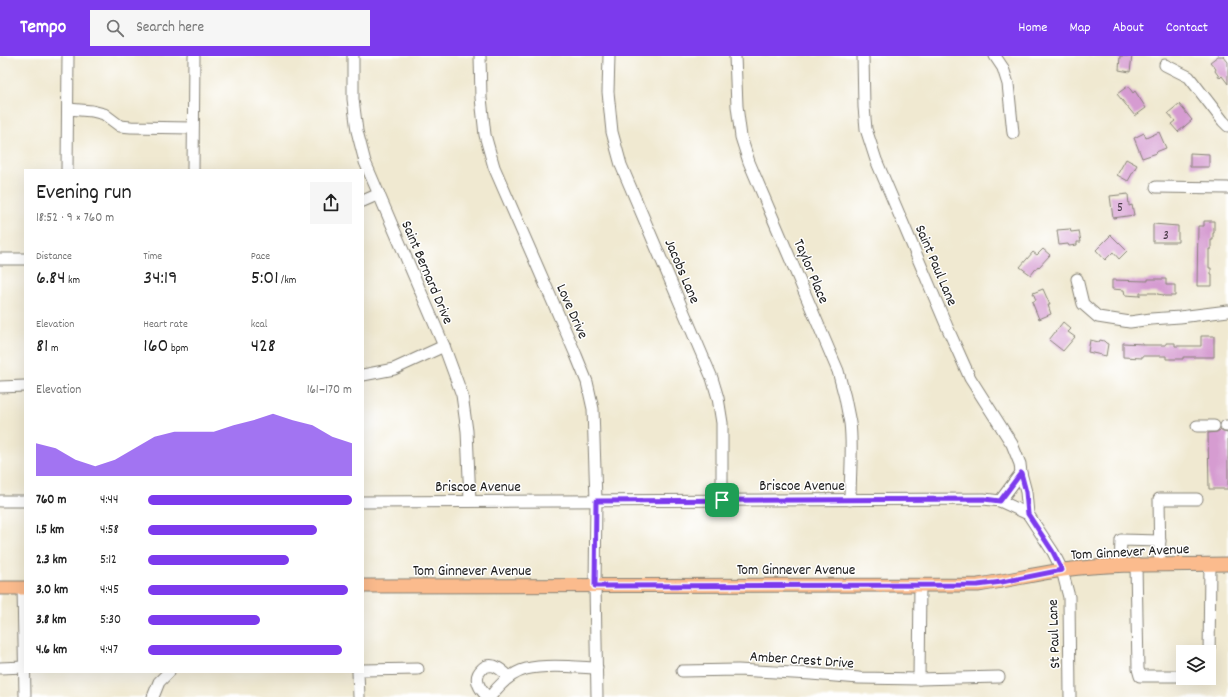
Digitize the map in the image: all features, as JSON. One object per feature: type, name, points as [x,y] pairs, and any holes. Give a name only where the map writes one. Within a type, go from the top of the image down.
[{"type":"main road","name":"Tom Ginnever Avenue","points":[[364,586],[978,585],[1002,582],[1062,570],[1136,565],[1228,564]]},
{"type":"main road","points":[[0,588],[24,588]]},
{"type":"street","points":[[68,56],[68,169]]},
{"type":"street","points":[[193,169],[192,128],[194,56]]},
{"type":"street","name":"Saint Bernard Drive","points":[[353,56],[352,99],[366,162],[444,346],[462,395],[467,431],[470,501]]},
{"type":"street","name":"Love Drive","points":[[480,56],[481,98],[485,135],[494,167],[587,382],[593,409],[596,501],[595,586],[598,697]]},
{"type":"street","name":"Jacobs Lane","points":[[609,56],[608,92],[612,132],[621,165],[712,378],[718,398],[722,423],[722,500]]},
{"type":"street","name":"Taylor Place","points":[[735,56],[741,137],[749,162],[838,371],[846,400],[850,424],[851,446],[850,500]]},
{"type":"street","name":"Saint Paul Lane","points":[[863,56],[866,129],[876,160],[970,378],[1012,444],[1020,464],[1021,473]]},
{"type":"street","points":[[995,56],[1003,68],[1008,84],[1013,133]]},
{"type":"street","points":[[1165,65],[1189,77],[1228,126]]},
{"type":"street","points":[[68,109],[92,111],[104,114],[120,126],[192,128]]},
{"type":"street","points":[[1156,187],[1228,188]]},
{"type":"street","points":[[364,201],[379,194]]},
{"type":"street","points":[[0,259],[24,259]]},
{"type":"street","points":[[1077,279],[1083,304],[1098,317],[1130,322],[1228,311]]},
{"type":"street","points":[[364,375],[394,369],[444,346]]},
{"type":"street","points":[[0,387],[24,386]]},
{"type":"street","points":[[1198,426],[1214,426]]},
{"type":"street","points":[[1000,501],[1021,473]]},
{"type":"street","points":[[1021,473],[1026,492],[1028,514],[1053,552],[1062,570]]},
{"type":"street","points":[[1160,565],[1158,499],[1197,498]]},
{"type":"street","name":"Briscoe Avenue","points":[[364,502],[984,499],[1000,501],[1028,514]]},
{"type":"street","points":[[0,501],[24,501]]},
{"type":"street","points":[[1120,566],[1121,540],[1160,541]]},
{"type":"street","points":[[1209,645],[1210,564]]},
{"type":"street","points":[[1136,565],[1138,669],[1140,676],[1176,676]]},
{"type":"street","name":"St Paul Lane","points":[[1062,570],[1069,597],[1070,697]]},
{"type":"street","points":[[919,679],[920,585]]},
{"type":"street","points":[[509,677],[502,670],[493,665],[486,666],[480,671],[477,678],[478,684],[489,697],[509,677],[526,669],[542,667],[597,668]]},
{"type":"street","points":[[0,668],[24,668]]},
{"type":"street","points":[[364,670],[418,669]]},
{"type":"street","name":"Amber Crest Drive","points":[[682,670],[738,670],[859,678],[999,678]]},
{"type":"street","points":[[25,673],[25,697]]},
{"type":"street","points":[[153,697],[159,682],[168,673]]},
{"type":"street","points":[[358,673],[359,697]]},
{"type":"building","points":[[1120,56],[1132,56],[1130,72],[1119,70]]},
{"type":"building","points":[[1218,56],[1223,56],[1228,62],[1228,84],[1222,76],[1220,78],[1215,71],[1216,69],[1210,62]]},
{"type":"building","points":[[1128,86],[1133,93],[1135,91],[1146,108],[1135,116],[1117,94]]},
{"type":"building","points":[[1179,104],[1192,120],[1178,132],[1171,124],[1175,121],[1168,113]]},
{"type":"building","points":[[1159,132],[1166,148],[1142,158],[1134,138],[1144,133],[1146,138]]},
{"type":"building","points":[[1190,153],[1209,154],[1209,167],[1190,167]]},
{"type":"building","points":[[1126,159],[1137,165],[1128,181],[1117,175]]},
{"type":"building","points":[[1128,194],[1129,206],[1132,205],[1134,215],[1113,218],[1110,196]]},
{"type":"building","points":[[1204,221],[1214,221],[1213,240],[1211,240],[1211,249],[1209,249],[1209,268],[1211,268],[1212,274],[1212,286],[1197,286],[1198,226],[1204,226]]},
{"type":"building","points":[[1153,224],[1178,226],[1178,242],[1153,242]]},
{"type":"building","points":[[1070,229],[1071,232],[1079,231],[1081,242],[1077,242],[1077,245],[1059,245],[1057,230]]},
{"type":"building","points":[[1111,235],[1127,251],[1119,259],[1113,252],[1105,260],[1096,250]]},
{"type":"building","points":[[1043,249],[1050,255],[1031,275],[1020,267],[1033,252],[1037,255]]},
{"type":"building","points":[[1148,279],[1166,279],[1166,285],[1175,285],[1175,296],[1164,296],[1157,293],[1140,293],[1140,296],[1125,295],[1124,290],[1112,289],[1112,280],[1148,281]]},
{"type":"building","points":[[1043,289],[1050,305],[1048,305],[1051,314],[1039,319],[1032,302],[1036,300],[1033,293]]},
{"type":"building","points":[[1063,322],[1071,329],[1068,332],[1075,337],[1063,351],[1049,340]]},
{"type":"building","points":[[1201,336],[1214,336],[1214,357],[1183,357],[1183,359],[1166,359],[1166,356],[1142,356],[1142,358],[1123,357],[1123,343],[1166,345],[1166,343],[1175,343],[1175,346],[1201,346]]},
{"type":"building","points":[[1090,340],[1099,342],[1100,340],[1108,344],[1106,356],[1088,352]]},
{"type":"building","points":[[1220,430],[1228,433],[1228,489],[1209,489],[1208,433],[1217,432]]},
{"type":"route","points":[[1021,473],[1026,492],[1028,514],[1053,552],[1062,570],[1002,582],[978,585],[595,586],[596,501],[722,500],[984,499],[1000,501],[1021,473]]}]
